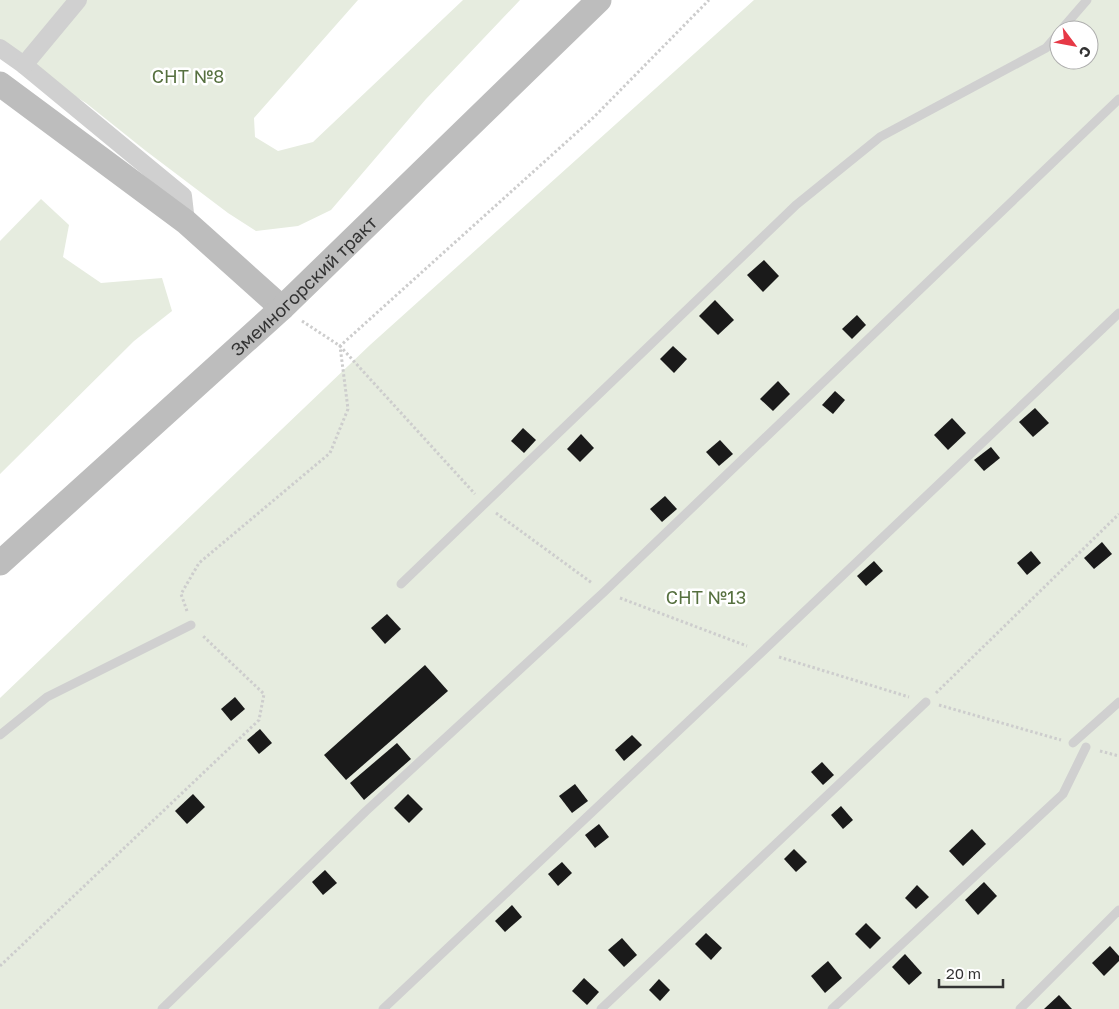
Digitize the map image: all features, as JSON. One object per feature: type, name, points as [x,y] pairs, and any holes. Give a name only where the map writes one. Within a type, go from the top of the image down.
[{"type":"main road","name":"Змеиногорский тракт","points":[[0,563],[282,308],[599,0]]},
{"type":"main road","points":[[0,84],[186,222],[282,308]]},
{"type":"street","points":[[24,64],[78,0]]},
{"type":"street","points":[[0,48],[24,64],[183,196],[186,222]]},
{"type":"lane","points":[[1070,20],[1087,0]]},
{"type":"lane","points":[[401,584],[796,205],[880,137],[1046,48],[1049,44]]},
{"type":"lane","points":[[162,1009],[366,811],[604,592],[1119,99]]},
{"type":"lane","points":[[383,1009],[1119,312]]},
{"type":"lane","points":[[0,735],[47,697],[192,625]]},
{"type":"lane","points":[[601,1009],[926,702]]},
{"type":"lane","points":[[1073,743],[1119,702]]},
{"type":"lane","points":[[832,1009],[1063,794],[1086,747]]},
{"type":"lane","points":[[1020,1009],[1119,910]]},
{"type":"path","points":[[340,346],[594,118],[709,0]]},
{"type":"path","points":[[282,308],[340,346],[485,504],[604,592],[762,652],[926,702],[1073,743]]},
{"type":"path","points":[[0,966],[259,720],[264,694],[192,625],[181,594],[199,563],[330,453],[348,410],[340,346]]},
{"type":"path","points":[[926,702],[1119,514]]},
{"type":"path","points":[[1086,747],[1119,756]]},
{"type":"green space","name":"СНТ №8","points":[[0,0],[358,0],[254,118],[255,137],[278,151],[313,142],[463,0],[520,0],[426,99],[331,210],[298,226],[256,231],[228,213],[86,103],[0,50]]},
{"type":"green space","name":"СНТ №13","points":[[754,0],[1119,0],[1119,1009],[0,1009],[0,698],[370,345]]},
{"type":"green space","points":[[41,199],[69,225],[63,257],[101,283],[162,278],[172,311],[134,341],[0,474],[0,241]]},
{"type":"building","points":[[764,260],[779,276],[763,292],[747,275]]},
{"type":"building","points":[[715,300],[734,320],[718,335],[699,316]]},
{"type":"building","points":[[857,315],[866,325],[852,339],[842,329]]},
{"type":"building","points":[[673,346],[687,359],[674,373],[660,359]]},
{"type":"building","points":[[778,381],[790,394],[773,411],[760,399]]},
{"type":"building","points":[[835,391],[845,400],[833,414],[822,405]]},
{"type":"building","points":[[1035,408],[1049,423],[1033,437],[1019,422]]},
{"type":"building","points":[[952,418],[966,433],[948,450],[934,435]]},
{"type":"building","points":[[523,428],[536,440],[524,453],[511,441]]},
{"type":"building","points":[[581,434],[594,448],[580,462],[567,449]]},
{"type":"building","points":[[720,440],[733,454],[719,466],[706,452]]},
{"type":"building","points":[[991,447],[1000,458],[984,471],[974,460]]},
{"type":"building","points":[[665,496],[677,509],[662,522],[650,509]]},
{"type":"building","points":[[1102,542],[1112,554],[1094,569],[1084,558]]},
{"type":"building","points":[[1031,551],[1041,563],[1027,575],[1017,563]]},
{"type":"building","points":[[874,561],[883,571],[866,586],[857,576]]},
{"type":"building","points":[[387,614],[401,629],[385,644],[371,628]]},
{"type":"building","points":[[425,665],[448,691],[346,780],[324,755]]},
{"type":"building","points":[[235,697],[245,709],[231,721],[221,709]]},
{"type":"building","points":[[260,729],[272,743],[259,754],[247,740]]},
{"type":"building","points":[[632,735],[642,745],[624,761],[615,750]]},
{"type":"building","points":[[397,743],[411,759],[364,800],[350,783]]},
{"type":"building","points":[[822,762],[834,775],[823,785],[811,772]]},
{"type":"building","points":[[575,784],[588,801],[572,813],[559,796]]},
{"type":"building","points":[[193,794],[205,807],[187,824],[175,811]]},
{"type":"building","points":[[408,794],[423,809],[409,823],[394,808]]},
{"type":"building","points":[[841,806],[853,820],[843,829],[831,815]]},
{"type":"building","points":[[599,824],[609,837],[595,848],[585,835]]},
{"type":"building","points":[[972,829],[986,844],[963,866],[949,851]]},
{"type":"building","points":[[794,849],[807,862],[796,872],[784,859]]},
{"type":"building","points":[[562,862],[572,873],[558,886],[548,874]]},
{"type":"building","points":[[325,870],[337,883],[323,895],[312,882]]},
{"type":"building","points":[[984,882],[997,896],[978,915],[965,900]]},
{"type":"building","points":[[917,885],[929,897],[916,909],[905,898]]},
{"type":"building","points":[[512,905],[522,917],[505,932],[495,921]]},
{"type":"building","points":[[866,923],[881,938],[870,949],[855,934]]},
{"type":"building","points":[[706,933],[722,948],[711,960],[695,944]]},
{"type":"building","points":[[622,938],[637,955],[624,967],[608,950]]},
{"type":"building","points":[[1110,946],[1119,956],[1119,961],[1104,976],[1092,963]]},
{"type":"building","points":[[905,954],[922,973],[909,985],[892,967]]},
{"type":"building","points":[[828,961],[842,978],[825,993],[811,976]]},
{"type":"building","points":[[584,978],[599,992],[587,1005],[572,991]]},
{"type":"building","points":[[659,979],[670,990],[660,1001],[649,990]]},
{"type":"building","points":[[1059,995],[1072,1009],[1044,1009]]}]
